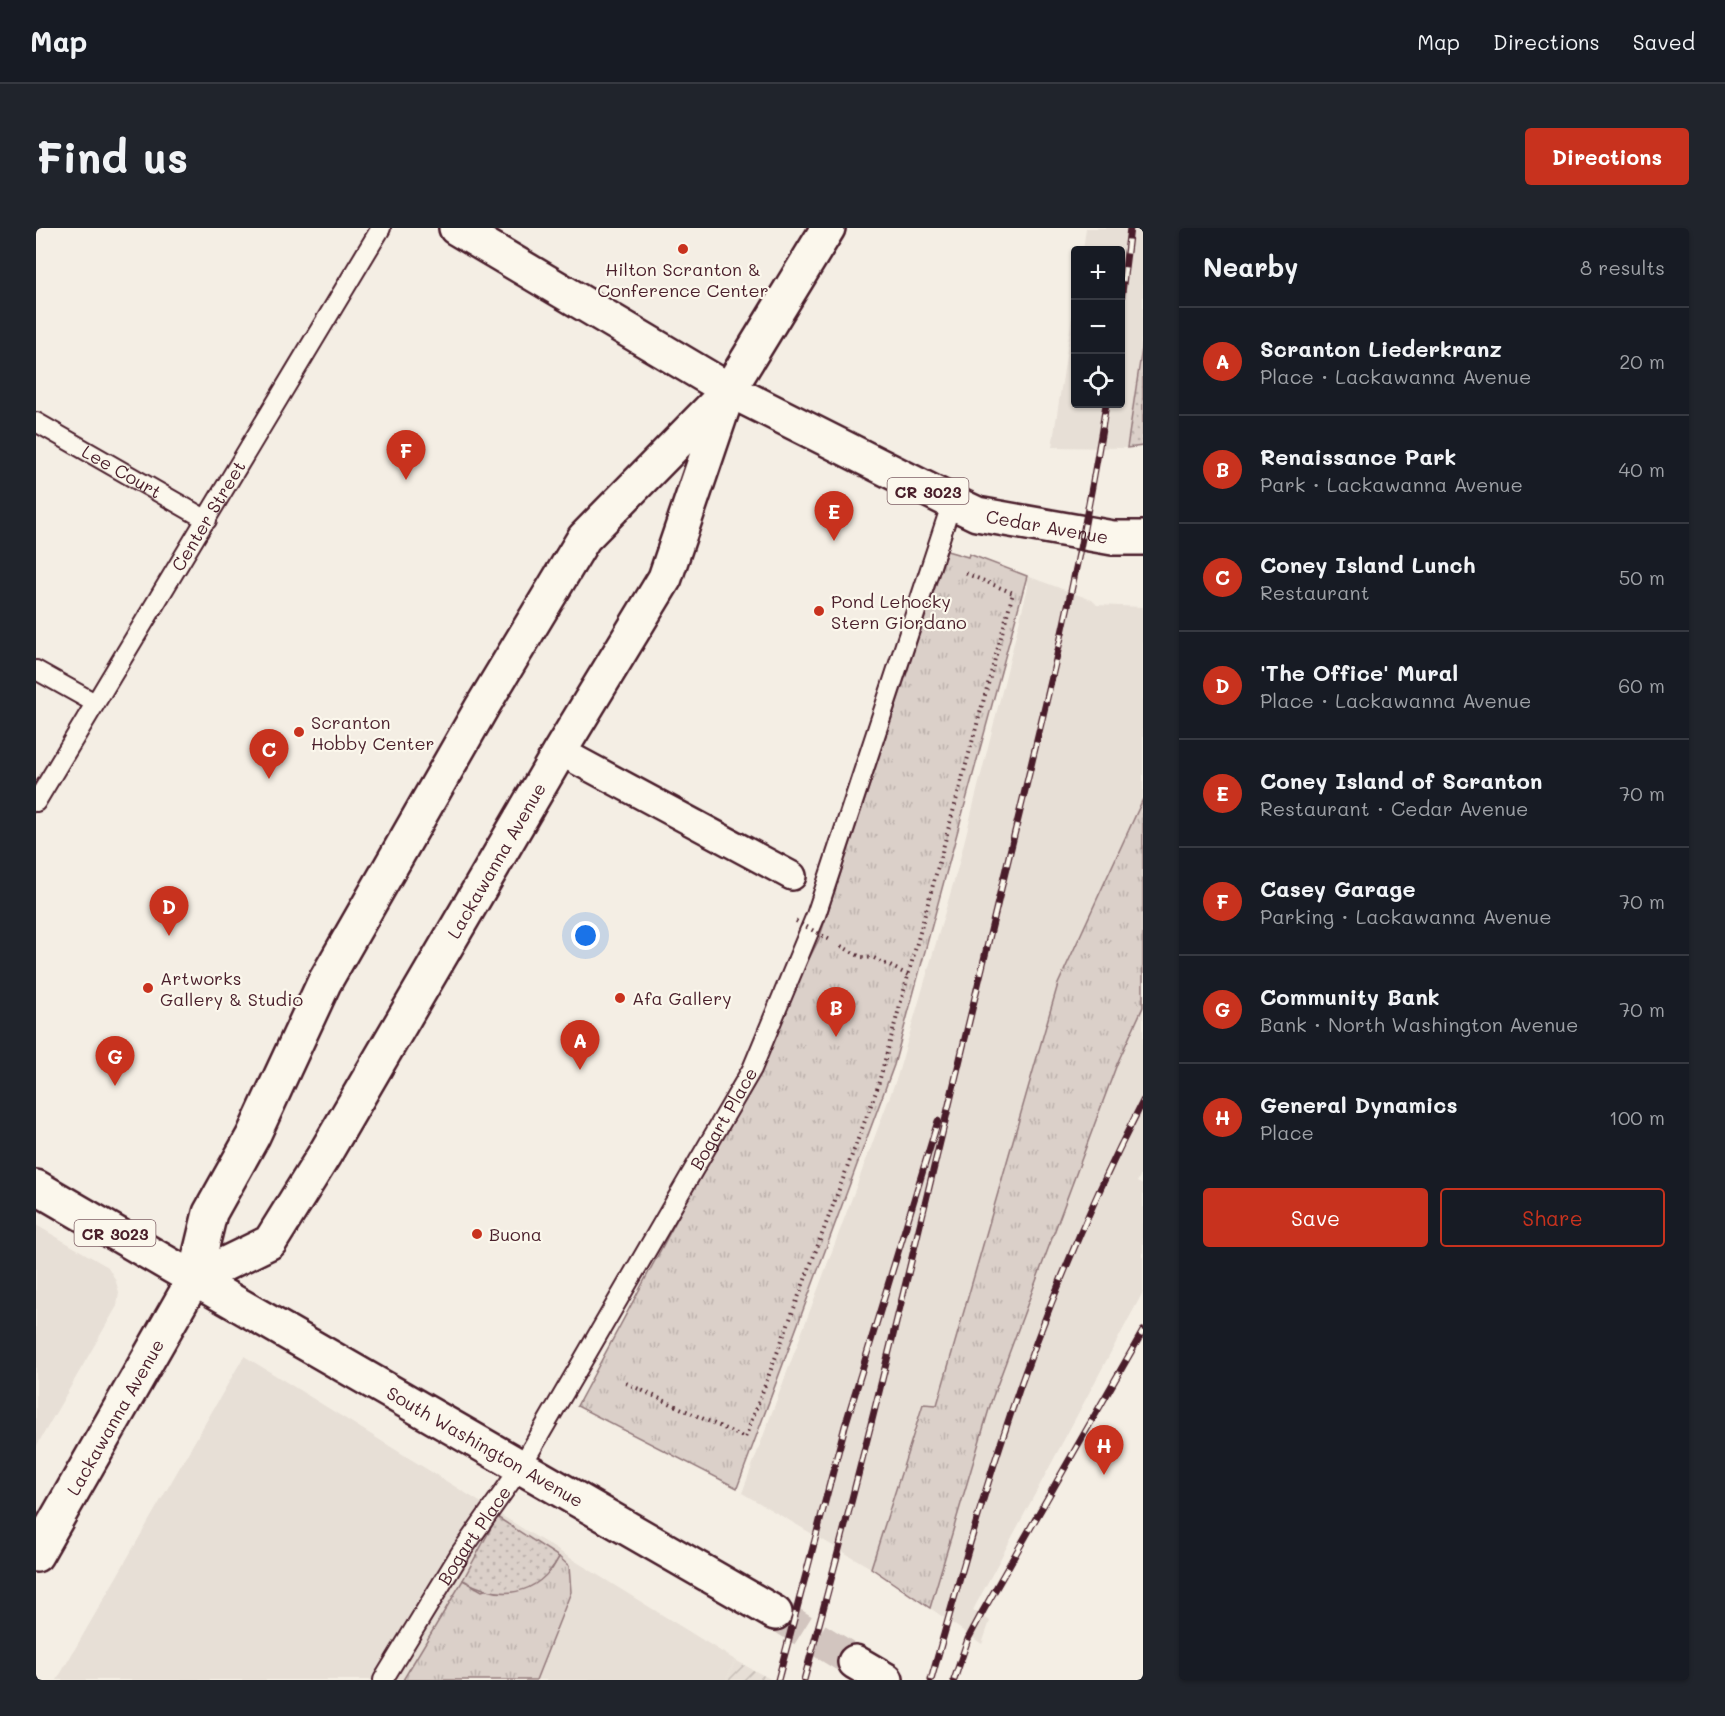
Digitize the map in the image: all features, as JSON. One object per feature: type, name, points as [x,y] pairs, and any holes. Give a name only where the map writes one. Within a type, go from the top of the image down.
[{"type":"main road","name":"Cedar Avenue","points":[[456,228],[729,390],[977,514],[1113,538],[1143,538]]},
{"type":"main road","name":"Lackawanna Avenue","points":[[194,1279],[270,1242],[326,1152],[560,751],[665,578],[729,390],[828,228]]},
{"type":"main road","name":"Lackawanna Avenue","points":[[36,1555],[194,1279],[210,1214],[253,1136],[324,983],[482,707],[584,538],[729,390]]},
{"type":"main road","name":"CR 3023","points":[[36,1187],[194,1279]]},
{"type":"main road","name":"South Washington Avenue","points":[[194,1279],[776,1614]]},
{"type":"main road","points":[[855,1662],[886,1680]]},
{"type":"street","points":[[567,755],[792,876]]},
{"type":"lane","name":"Center Street","points":[[36,802],[381,228]]},
{"type":"lane","name":"Lee Court","points":[[36,422],[207,520]]},
{"type":"lane","name":"Bogart Place","points":[[383,1680],[461,1552],[520,1467],[752,1069],[816,915],[952,502]]},
{"type":"lane","points":[[36,670],[95,703]]},
{"type":"path","points":[[626,1383],[746,1438],[878,1089],[1013,593],[961,572]]},
{"type":"path","points":[[796,921],[861,957],[874,958],[908,975]]},
{"type":"path","points":[[840,946],[844,934]]},
{"type":"shaded area","points":[[1086,228],[1143,228],[1143,331],[1133,407],[1143,341],[1143,446],[1127,448],[1052,447],[1071,324],[1071,408],[1125,408],[1125,246],[1084,246]]},
{"type":"shaded area","points":[[1027,576],[1092,600],[1097,605],[1143,607],[1143,799],[1058,984],[937,1405],[922,1404],[871,1568],[742,1493],[897,1077],[958,867],[1028,587]]},
{"type":"shaded area","points":[[1143,1007],[1143,1171],[1137,1182],[1143,1185],[1143,1292],[973,1610],[990,1621],[982,1644],[930,1608],[992,1399],[1117,1064]]},
{"type":"shaded area","points":[[36,1225],[108,1267],[119,1292],[117,1306],[36,1447]]},
{"type":"shaded area","points":[[244,1356],[735,1660],[727,1680],[57,1680]]},
{"type":"shaded area","points":[[735,1660],[772,1680],[727,1680]]},
{"type":"green space","points":[[1143,341],[1143,446],[1127,448]]},
{"type":"green space","points":[[947,551],[968,557],[969,554],[1027,576],[894,1065],[737,1488],[577,1406],[689,1197],[819,939]]},
{"type":"green space","points":[[1143,799],[1143,1007],[1117,1064],[992,1399],[930,1608],[871,1568],[923,1404],[937,1405],[1058,984]]},
{"type":"green space","points":[[497,1517],[559,1557],[540,1580],[529,1587],[517,1591],[491,1591],[463,1580]]},
{"type":"green space","points":[[559,1557],[569,1566],[571,1592],[536,1680],[403,1680],[463,1580],[482,1591],[552,1569]]},
{"type":"tunnel","points":[[775,1613],[855,1662]]},
{"type":"railway","points":[[1121,300],[1130,228]]},
{"type":"railway","points":[[804,1680],[896,1323],[1050,685],[1081,545],[1105,408]]},
{"type":"railway","points":[[931,1680],[999,1449],[1046,1316],[1082,1229],[1143,1101]]},
{"type":"railway","points":[[778,1680],[845,1426],[938,1121]]},
{"type":"railway","points":[[954,1680],[968,1639],[983,1611],[1143,1331]]},
{"type":"place","name":"Hilton Scranton & Conference Center","points":[[683,249]]},
{"type":"place","name":"Casey Garage","points":[[406,480]]},
{"type":"place","name":"Coney Island of Scranton","points":[[834,541]]},
{"type":"place","name":"Pond Lehocky Stern Giordano","points":[[819,611]]},
{"type":"place","name":"Scranton Hobby Center","points":[[299,732]]},
{"type":"place","name":"Coney Island Lunch","points":[[269,779]]},
{"type":"place","name":"'The Office' Mural","points":[[169,936]]},
{"type":"place","name":"Artworks Gallery & Studio","points":[[148,988]]},
{"type":"place","name":"Afa Gallery","points":[[620,998]]},
{"type":"place","name":"Renaissance Park","points":[[836,1037]]},
{"type":"place","name":"Scranton Liederkranz","points":[[580,1070]]},
{"type":"place","name":"Community Bank","points":[[115,1086]]},
{"type":"place","name":"Buona","points":[[477,1234]]},
{"type":"place","name":"General Dynamics","points":[[1104,1475]]}]
